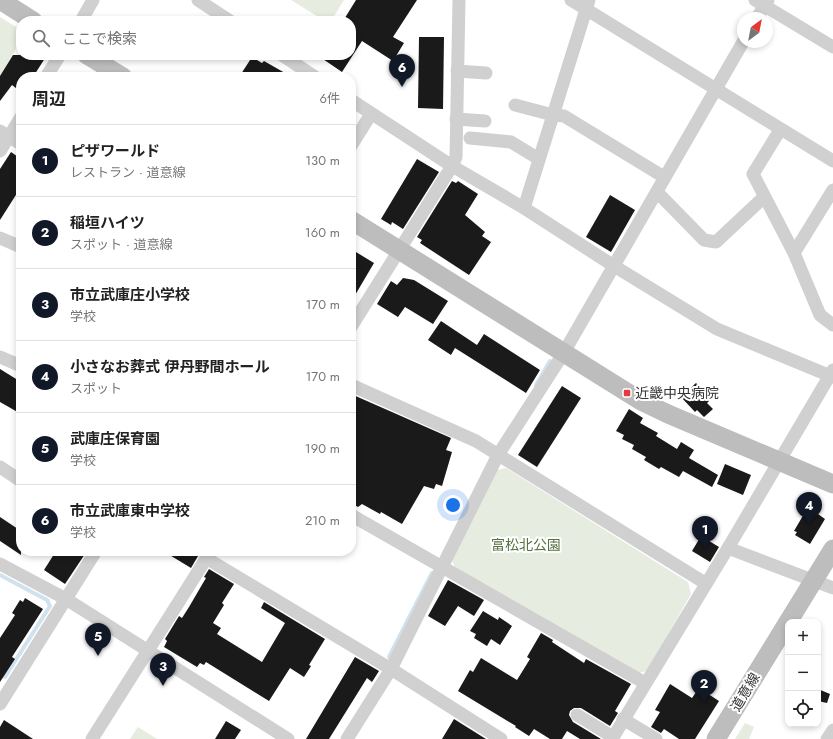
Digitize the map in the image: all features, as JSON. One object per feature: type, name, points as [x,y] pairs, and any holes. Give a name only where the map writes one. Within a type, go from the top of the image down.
[{"type":"street","points":[[0,0],[25,16]]},
{"type":"street","points":[[84,16],[93,0]]},
{"type":"street","points":[[198,0],[222,16]]},
{"type":"street","points":[[356,319],[452,166],[456,157],[459,0]]},
{"type":"street","points":[[571,0],[588,5],[716,90],[833,161]]},
{"type":"street","points":[[759,12],[762,2],[833,47]]},
{"type":"street","points":[[524,208],[588,5]]},
{"type":"street","points":[[347,739],[391,669],[438,564],[498,455],[563,354],[657,192],[664,177],[740,48]]},
{"type":"street","points":[[49,72],[57,60]]},
{"type":"street","points":[[95,60],[115,72]]},
{"type":"street","points":[[290,60],[308,72]]},
{"type":"street","points":[[457,71],[486,74]]},
{"type":"street","points":[[356,104],[452,166],[524,208],[614,266],[717,329],[832,374],[612,738],[577,715]]},
{"type":"street","points":[[515,105],[553,115],[564,116],[664,177]]},
{"type":"street","points":[[356,138],[371,114]]},
{"type":"street","points":[[456,119],[485,122]]},
{"type":"street","points":[[0,151],[4,133],[16,122]]},
{"type":"street","points":[[780,130],[753,174],[794,253],[820,315],[833,325]]},
{"type":"street","points":[[4,133],[16,141]]},
{"type":"street","points":[[470,138],[511,142],[540,159]]},
{"type":"street","points":[[794,253],[833,190]]},
{"type":"street","points":[[657,192],[704,240],[716,242],[764,197]]},
{"type":"street","points":[[356,223],[563,354],[641,401],[779,462],[833,484]]},
{"type":"street","points":[[0,238],[16,245]]},
{"type":"street","points":[[0,357],[16,364]]},
{"type":"street","points":[[356,387],[476,441],[705,583]]},
{"type":"street","points":[[0,467],[16,478]]},
{"type":"street","points":[[356,518],[645,683]]},
{"type":"street","points":[[728,548],[833,588]]},
{"type":"street","name":"道意線","points":[[716,739],[833,549]]},
{"type":"street","points":[[0,704],[5,685],[66,599],[93,556]]},
{"type":"street","points":[[92,739],[208,556]]},
{"type":"street","points":[[211,556],[501,739]]},
{"type":"street","points":[[0,564],[66,599],[288,739]]},
{"type":"street","points":[[624,719],[656,739]]},
{"type":"street","points":[[827,739],[833,730]]},
{"type":"green space","points":[[291,0],[344,0],[334,16],[317,16]]},
{"type":"green space","points":[[0,17],[16,27],[16,49],[0,76]]},
{"type":"green space","name":"富松北公園","points":[[506,468],[688,582],[691,594],[647,671],[637,673],[455,568],[452,560],[497,470]]},
{"type":"green space","points":[[745,723],[754,727],[749,739],[735,739]]},
{"type":"green space","points":[[138,727],[157,739],[130,739]]},
{"type":"building","points":[[356,0],[417,0],[393,37],[404,43],[393,61],[362,41],[356,50],[356,16],[346,16]]},
{"type":"building","points":[[419,37],[444,37],[443,109],[418,108]]},
{"type":"building","points":[[13,55],[16,55],[16,60],[44,60],[36,72],[16,72],[16,88],[12,85],[0,101],[0,76]]},
{"type":"building","points":[[250,60],[257,60],[262,63],[264,61],[283,72],[242,72]]},
{"type":"building","points":[[324,60],[350,60],[342,72]]},
{"type":"building","points":[[11,152],[16,156],[16,195],[0,220],[0,169]]},
{"type":"building","points":[[417,159],[439,172],[403,229],[392,222],[391,225],[381,219]]},
{"type":"building","points":[[452,181],[456,183],[458,181],[478,194],[465,215],[485,232],[482,236],[491,242],[469,275],[420,243],[422,240],[417,237]]},
{"type":"building","points":[[610,195],[635,210],[611,252],[586,237]]},
{"type":"building","points":[[356,252],[374,263],[356,294]]},
{"type":"building","points":[[403,278],[414,280],[448,301],[433,324],[405,307],[398,317],[377,304],[391,281],[397,285]]},
{"type":"building","points":[[441,321],[477,345],[484,334],[540,370],[526,393],[455,348],[451,355],[428,340]]},
{"type":"building","points":[[0,369],[16,379],[16,411],[0,402]]},
{"type":"building","points":[[696,383],[705,392],[703,393],[710,400],[707,403],[713,409],[704,417],[697,410],[695,412],[681,397]]},
{"type":"building","points":[[562,386],[581,398],[537,467],[518,455]]},
{"type":"building","points":[[356,396],[451,438],[446,450],[452,452],[442,486],[436,484],[434,489],[424,486],[402,524],[381,512],[380,514],[362,504],[358,507],[356,506]]},
{"type":"building","points":[[629,409],[643,418],[640,423],[658,433],[656,436],[677,449],[681,442],[694,450],[689,458],[718,475],[712,487],[683,471],[679,477],[661,467],[659,469],[644,460],[646,457],[632,449],[634,445],[622,439],[624,435],[616,431]]},
{"type":"building","points":[[725,464],[751,475],[743,495],[717,484]]},
{"type":"building","points":[[808,507],[825,519],[810,544],[795,535],[797,532],[794,531]]},
{"type":"building","points":[[0,517],[16,528],[16,552],[0,541]]},
{"type":"building","points":[[701,536],[719,547],[710,562],[692,551]]},
{"type":"building","points":[[53,556],[84,556],[65,584],[44,570]]},
{"type":"building","points":[[171,556],[198,556],[191,568]]},
{"type":"building","points":[[209,569],[234,584],[222,603],[224,605],[213,623],[221,628],[217,634],[262,662],[285,623],[261,608],[264,602],[325,639],[309,665],[311,666],[304,677],[290,668],[269,701],[206,662],[204,665],[200,663],[197,667],[164,647],[167,641],[165,639],[179,616],[182,618],[189,607],[206,578],[204,577]]},
{"type":"building","points":[[448,580],[484,600],[474,616],[458,606],[445,626],[428,616]]},
{"type":"building","points":[[25,598],[43,609],[12,657],[15,659],[0,682],[0,638],[15,615],[12,613],[20,600],[23,602]]},
{"type":"building","points":[[483,611],[498,620],[499,617],[512,626],[500,645],[491,639],[487,646],[474,638],[476,634],[470,631]]},
{"type":"building","points":[[541,633],[584,663],[586,659],[631,684],[615,711],[618,713],[610,726],[581,708],[574,708],[570,711],[569,715],[573,722],[601,739],[580,739],[567,731],[562,739],[550,739],[534,729],[529,736],[515,727],[516,726],[458,691],[470,670],[473,672],[481,658],[517,680],[530,659],[527,657]]},
{"type":"building","points":[[355,657],[379,671],[372,682],[367,678],[329,739],[306,739]]},
{"type":"building","points":[[670,684],[692,698],[699,688],[719,701],[695,739],[679,739],[664,729],[661,733],[651,727],[660,712],[655,710]]},
{"type":"building","points":[[821,690],[830,694],[827,703],[821,702]]},
{"type":"building","points":[[454,719],[486,739],[442,739]]},
{"type":"building","points":[[4,720],[33,739],[0,739],[0,727]]},
{"type":"building","points":[[226,721],[241,730],[235,739],[215,739]]},
{"type":"waterway","points":[[536,385],[550,361]]},
{"type":"waterway","points":[[389,657],[432,573]]},
{"type":"waterway","points":[[0,575],[47,600],[50,606],[5,677]]},
{"type":"place","name":"市立武庫東中学校","points":[[402,87]]},
{"type":"place","name":"近畿中央病院","points":[[627,393]]},
{"type":"place","name":"小さなお葬式 伊丹野間ホール","points":[[809,525]]},
{"type":"place","name":"ピザワールド","points":[[705,549]]},
{"type":"place","name":"武庫庄保育園","points":[[98,656]]},
{"type":"place","name":"市立武庫庄小学校","points":[[163,686]]},
{"type":"place","name":"稲垣ハイツ","points":[[704,703]]}]
